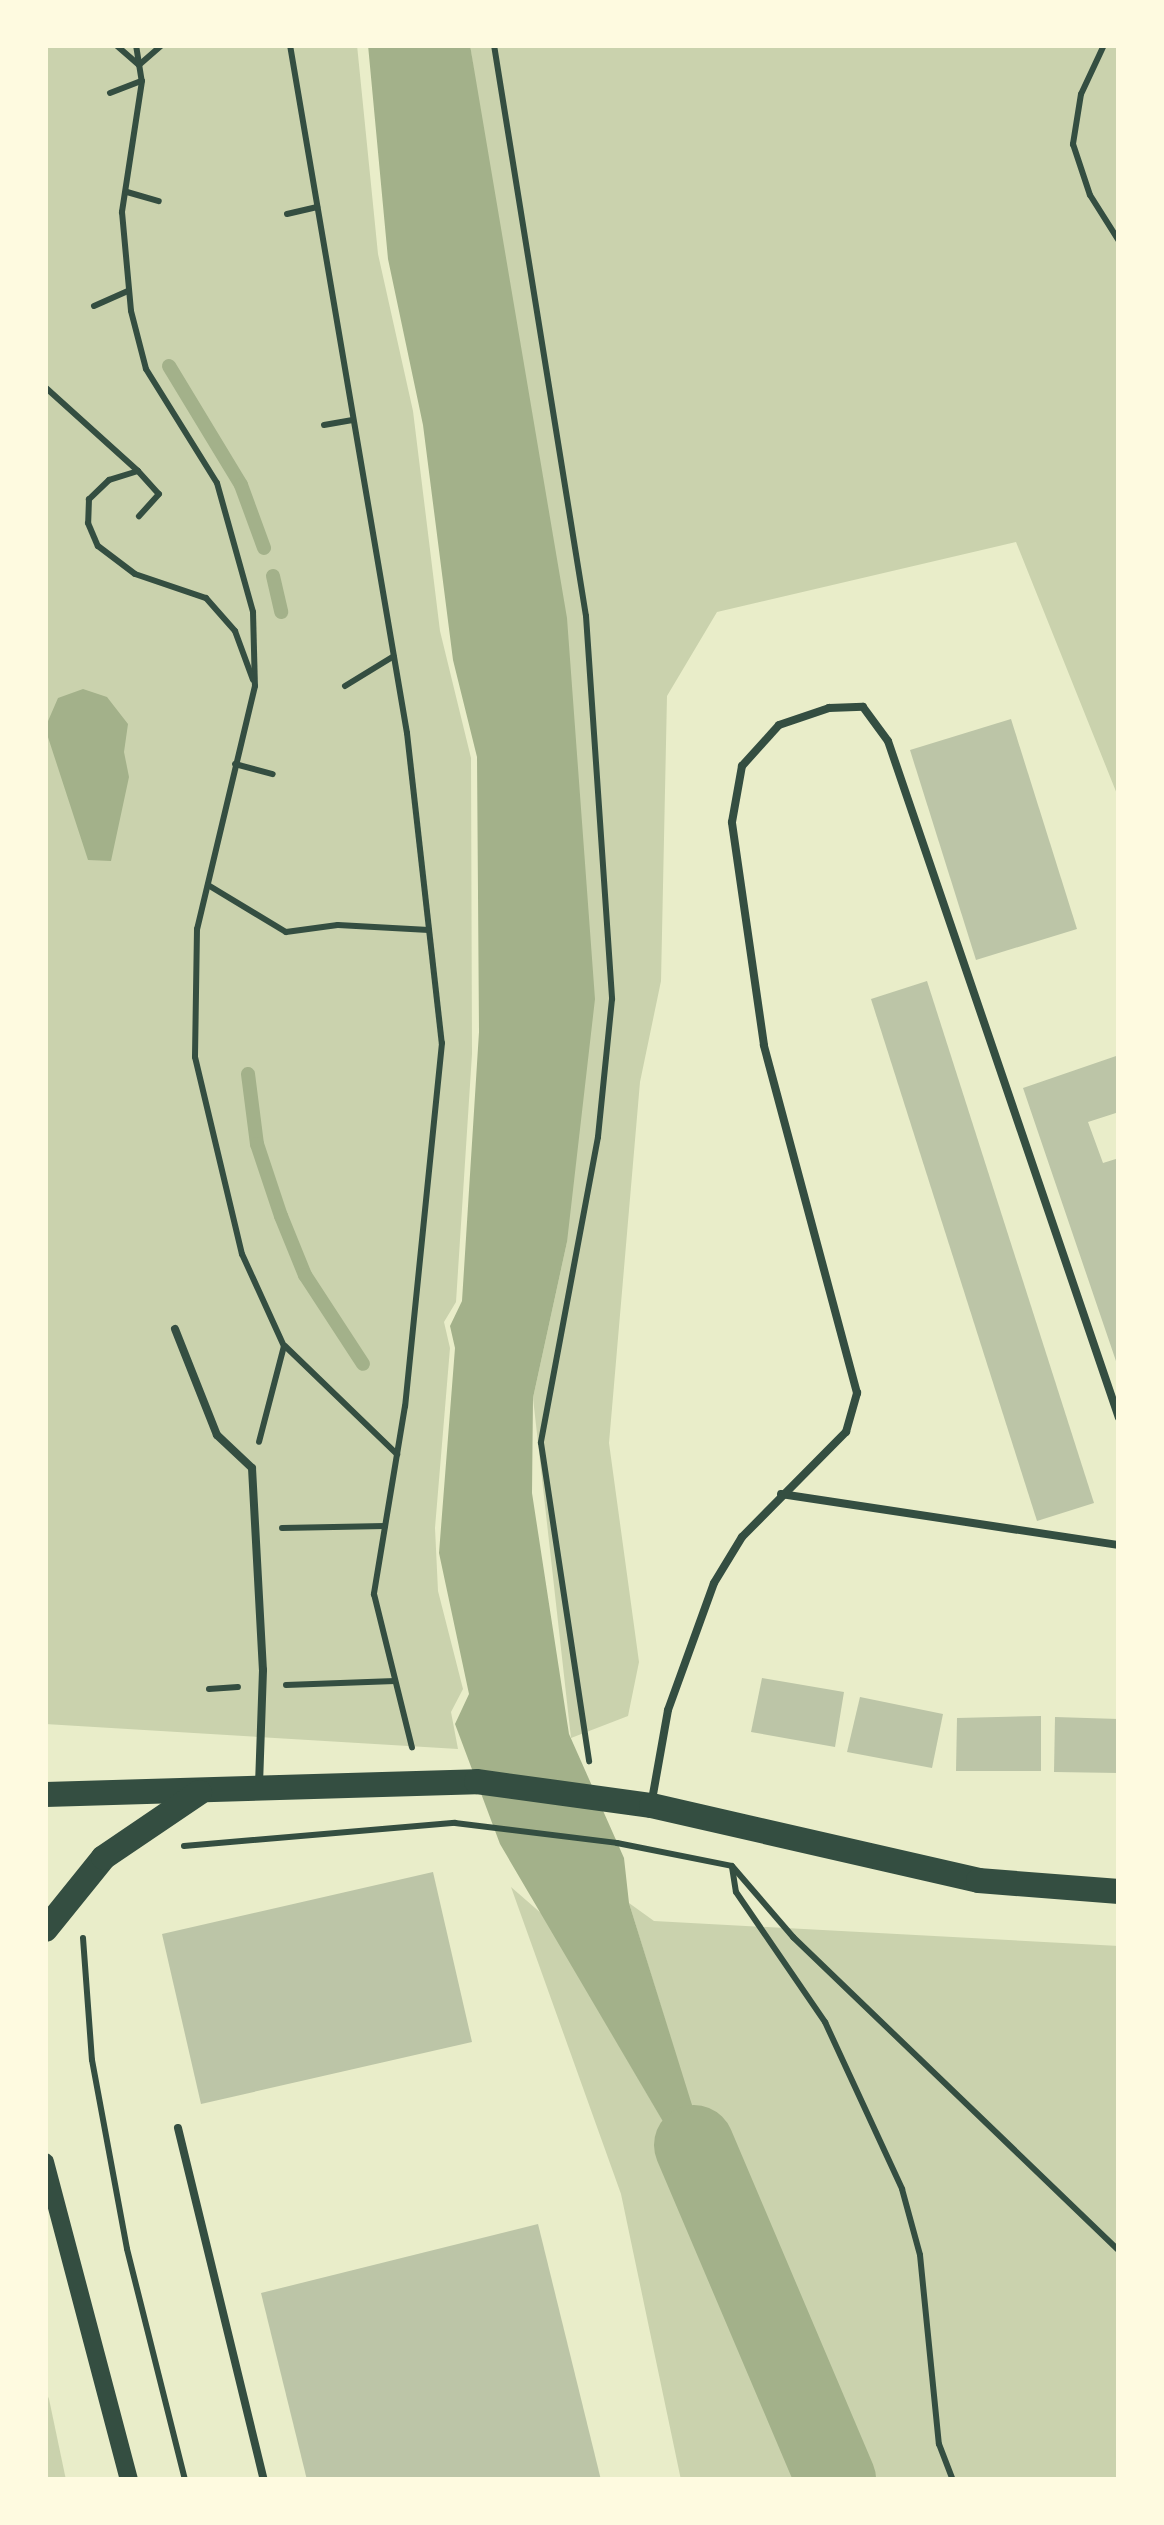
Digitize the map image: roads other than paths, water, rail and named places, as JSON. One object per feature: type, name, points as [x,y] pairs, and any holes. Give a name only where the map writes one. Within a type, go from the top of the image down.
[{"type":"main road","points":[[45,1794],[199,1792],[258,1786],[476,1780],[651,1804],[978,1880],[1119,1891]]},
{"type":"main road","points":[[45,1929],[103,1856],[199,1792]]},
{"type":"street","points":[[45,2162],[128,2480]]},
{"type":"lane","points":[[651,1804],[668,1710],[714,1583],[742,1537],[846,1432],[856,1393],[764,1045],[732,822],[742,766],[779,725],[829,708],[863,707],[888,740],[1119,1418]]},
{"type":"lane","points":[[175,1328],[217,1434],[252,1468],[261,1686],[258,1786]]},
{"type":"lane","points":[[781,1494],[1119,1545]]},
{"type":"lane","points":[[178,2128],[264,2480]]},
{"type":"waterway","points":[[169,366],[241,485],[264,548]]},
{"type":"waterway","points":[[273,576],[281,612]]},
{"type":"waterway","points":[[248,1074],[257,1144],[281,1216],[305,1275],[363,1364]]},
{"type":"waterway","points":[[694,2145],[836,2480]]}]
